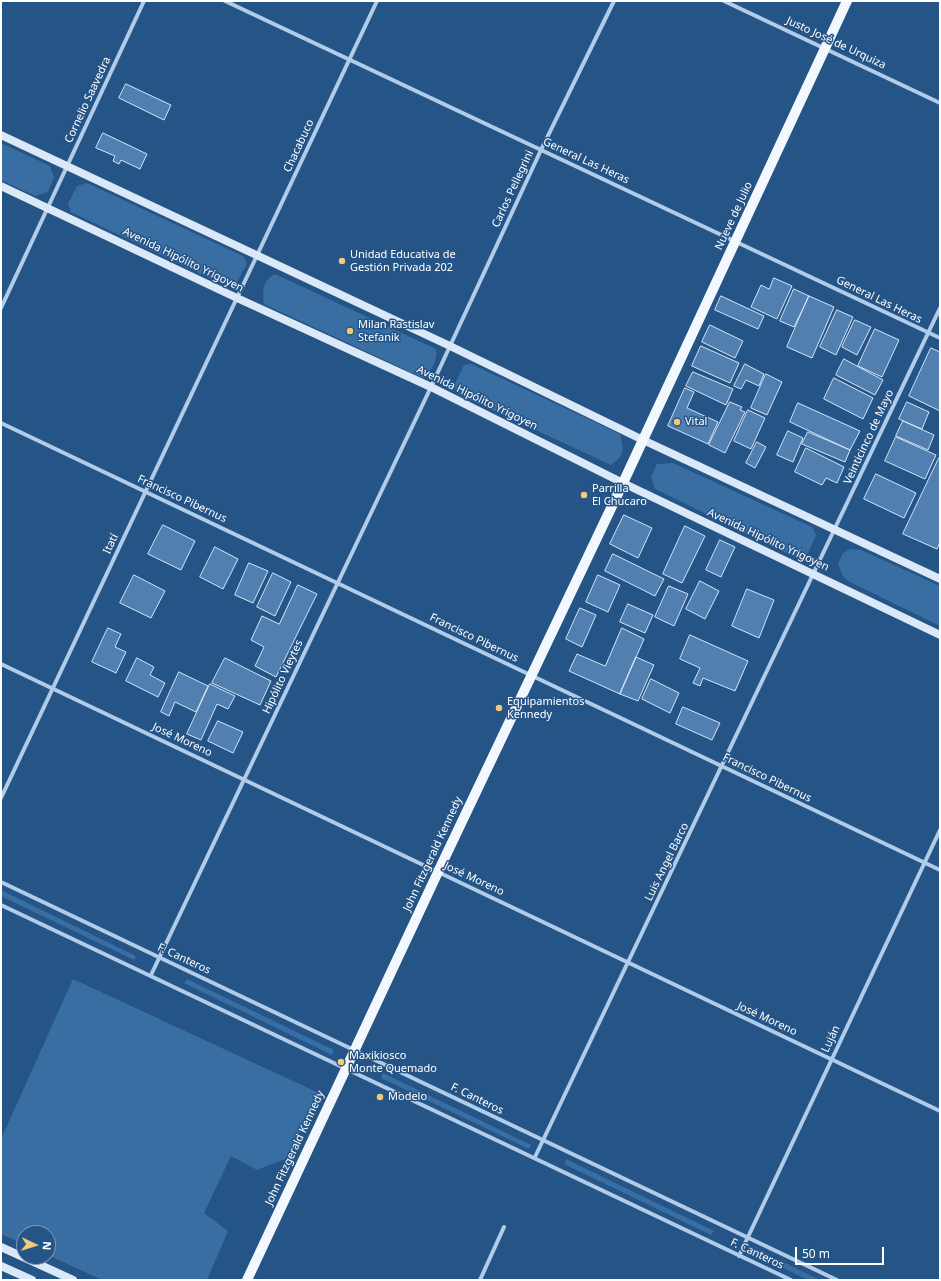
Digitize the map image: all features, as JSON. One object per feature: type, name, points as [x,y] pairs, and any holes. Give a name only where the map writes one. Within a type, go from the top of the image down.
[{"type":"main road","name":"Nueve de Julio","points":[[643,440],[847,1]]},
{"type":"main road","points":[[1,135],[66,167],[450,346],[835,531],[940,579]]},
{"type":"main road","name":"Avenida Hipólito Yrigoyen","points":[[1,186],[237,298],[431,387],[623,483],[940,635]]},
{"type":"main road","name":"John Fitzgerald Kennedy","points":[[247,1280],[530,675],[643,440]]},
{"type":"main road","points":[[1,1247],[73,1280]]},
{"type":"main road","points":[[1,1266],[32,1280]]},
{"type":"street","name":"Cornelio Saavedra","points":[[1,308],[144,1]]},
{"type":"street","name":"General Las Heras","points":[[225,1],[940,338]]},
{"type":"street","name":"Chacabuco","points":[[237,298],[377,1]]},
{"type":"street","name":"Carlos Pellegrini","points":[[431,387],[541,150],[614,1]]},
{"type":"street","name":"Justo José de Urquiza","points":[[724,1],[940,103]]},
{"type":"street","name":"Itatí","points":[[1,798],[237,298]]},
{"type":"street","name":"Veinticinco de Mayo","points":[[814,574],[940,308]]},
{"type":"street","name":"Hipólito Vieytes","points":[[151,975],[431,387]]},
{"type":"street","name":"Francisco Pibernus","points":[[1,423],[940,870]]},
{"type":"street","name":"Luis Angel Barco","points":[[535,1157],[814,574]]},
{"type":"street","name":"José Moreno","points":[[1,664],[940,1111]]},
{"type":"street","name":"Luján","points":[[739,1256],[940,830]]},
{"type":"street","name":"F. Canteros","points":[[1,882],[837,1280]]},
{"type":"street","name":"F. Canteros","points":[[1,904],[791,1280]]},
{"type":"street","points":[[480,1280],[504,1227]]},
{"type":"shaded area","points":[[1,143],[50,166],[54,177],[48,192],[35,196],[1,180]]},
{"type":"shaded area","points":[[87,183],[243,256],[247,264],[235,285],[226,286],[71,212],[68,204],[77,186]]},
{"type":"shaded area","points":[[275,274],[436,349],[436,357],[432,369],[423,378],[264,304],[264,286],[268,279]]},
{"type":"shaded area","points":[[471,364],[620,434],[623,448],[621,455],[611,465],[458,394],[454,386],[464,365]]},
{"type":"shaded area","points":[[673,463],[812,527],[816,535],[808,553],[799,559],[655,489],[651,477],[657,464]]},
{"type":"shaded area","points":[[851,549],[861,550],[940,586],[940,626],[850,582],[843,576],[838,564],[843,553]]},
{"type":"shaded area","points":[[1,890],[136,956],[134,960],[1,896]]},
{"type":"shaded area","points":[[73,979],[321,1094],[285,1159],[257,1170],[231,1156],[204,1213],[228,1231],[207,1280],[102,1280],[56,1259],[56,1225],[16,1225],[16,1241],[1,1234],[1,1139]]},
{"type":"shaded area","points":[[187,979],[334,1050],[332,1055],[184,983]]},
{"type":"shaded area","points":[[383,1073],[531,1145],[529,1149],[381,1078]]},
{"type":"shaded area","points":[[566,1159],[714,1231],[711,1235],[564,1164]]},
{"type":"shaded area","points":[[754,1248],[820,1280],[808,1280],[752,1253]]},
{"type":"building","points":[[126,84],[171,105],[164,120],[119,98]]},
{"type":"building","points":[[103,133],[147,154],[140,169],[121,160],[119,164],[113,161],[115,156],[96,148]]},
{"type":"building","points":[[774,278],[792,286],[777,319],[751,307],[761,285],[769,289]]},
{"type":"building","points":[[794,289],[809,296],[794,327],[780,321]]},
{"type":"building","points":[[721,296],[764,316],[758,329],[715,310]]},
{"type":"building","points":[[809,296],[834,307],[812,358],[787,347]]},
{"type":"building","points":[[837,310],[853,317],[836,355],[820,347]]},
{"type":"building","points":[[855,320],[871,327],[857,355],[842,347]]},
{"type":"building","points":[[710,325],[743,341],[735,358],[702,342]]},
{"type":"building","points":[[875,329],[899,340],[882,377],[858,366]]},
{"type":"building","points":[[701,346],[739,363],[730,383],[692,366]]},
{"type":"building","points":[[931,348],[940,352],[940,411],[909,396]]},
{"type":"building","points":[[844,359],[883,380],[875,395],[836,375]]},
{"type":"building","points":[[745,364],[764,374],[759,386],[746,380],[741,389],[734,386]]},
{"type":"building","points":[[693,372],[733,389],[726,405],[686,386]]},
{"type":"building","points":[[766,374],[782,382],[767,415],[751,408]]},
{"type":"building","points":[[834,378],[873,398],[863,419],[824,399]]},
{"type":"building","points":[[685,388],[694,392],[687,408],[718,422],[708,444],[668,426]]},
{"type":"building","points":[[730,402],[742,407],[740,410],[745,412],[725,453],[709,445]]},
{"type":"building","points":[[907,402],[929,412],[922,429],[899,419]]},
{"type":"building","points":[[798,403],[860,431],[850,450],[790,422]]},
{"type":"building","points":[[748,410],[765,418],[751,449],[734,441]]},
{"type":"building","points":[[903,421],[934,435],[928,450],[896,436]]},
{"type":"building","points":[[788,431],[803,438],[793,462],[777,455]]},
{"type":"building","points":[[808,432],[850,450],[845,462],[802,444]]},
{"type":"building","points":[[896,437],[936,455],[925,479],[885,461]]},
{"type":"building","points":[[757,442],[766,447],[755,468],[746,463]]},
{"type":"building","points":[[806,448],[844,467],[837,483],[826,478],[822,485],[795,472]]},
{"type":"building","points":[[939,458],[940,542],[937,549],[903,534]]},
{"type":"building","points":[[876,474],[916,493],[904,518],[864,499]]},
{"type":"building","points":[[624,515],[652,528],[638,558],[610,544]]},
{"type":"building","points":[[163,525],[195,541],[181,570],[148,554]]},
{"type":"building","points":[[685,526],[705,536],[682,583],[663,574]]},
{"type":"building","points":[[720,540],[735,547],[721,577],[706,570]]},
{"type":"building","points":[[215,547],[238,559],[223,589],[200,577]]},
{"type":"building","points":[[613,554],[664,579],[655,596],[605,571]]},
{"type":"building","points":[[249,563],[268,571],[253,603],[235,595]]},
{"type":"building","points":[[273,573],[291,582],[275,616],[257,607]]},
{"type":"building","points":[[134,575],[165,591],[151,618],[120,603]]},
{"type":"building","points":[[598,575],[620,585],[608,612],[586,602]]},
{"type":"building","points":[[700,581],[719,591],[705,619],[686,609]]},
{"type":"building","points":[[298,585],[317,594],[276,677],[255,666],[264,647],[251,640],[262,616],[279,624]]},
{"type":"building","points":[[669,586],[688,594],[674,626],[655,617]]},
{"type":"building","points":[[747,589],[774,600],[759,638],[732,626]]},
{"type":"building","points":[[628,604],[653,615],[645,633],[620,622]]},
{"type":"building","points":[[580,608],[596,615],[582,647],[566,639]]},
{"type":"building","points":[[108,628],[121,634],[115,647],[126,652],[116,673],[92,662]]},
{"type":"building","points":[[622,628],[644,639],[620,694],[569,671],[577,654],[605,666]]},
{"type":"building","points":[[690,635],[748,661],[735,691],[703,678],[700,686],[693,683],[700,668],[680,659]]},
{"type":"building","points":[[636,657],[654,665],[638,701],[620,694]]},
{"type":"building","points":[[137,658],[154,667],[150,675],[165,683],[158,697],[126,681]]},
{"type":"building","points":[[225,658],[271,681],[260,705],[212,683]]},
{"type":"building","points":[[179,672],[208,686],[196,712],[175,702],[169,716],[161,712]]},
{"type":"building","points":[[651,679],[679,693],[670,713],[642,699]]},
{"type":"building","points":[[210,684],[235,696],[228,709],[217,704],[201,740],[187,734]]},
{"type":"building","points":[[683,707],[720,723],[712,740],[676,724]]},
{"type":"building","points":[[218,721],[243,732],[233,753],[208,741]]},
{"type":"place","name":"Unidad Educativa de Gestión Privada 202","points":[[342,261]]},
{"type":"place","name":"Milan Rastislav Stefanik","points":[[350,331]]},
{"type":"place","name":"Vital","points":[[677,422]]},
{"type":"place","name":"Parrilla El Chucaro","points":[[584,495]]},
{"type":"place","name":"Equipamientos Kennedy","points":[[499,708]]},
{"type":"place","name":"Maxikiosco Monte Quemado","points":[[341,1062]]},
{"type":"place","name":"Modelo","points":[[380,1097]]}]
